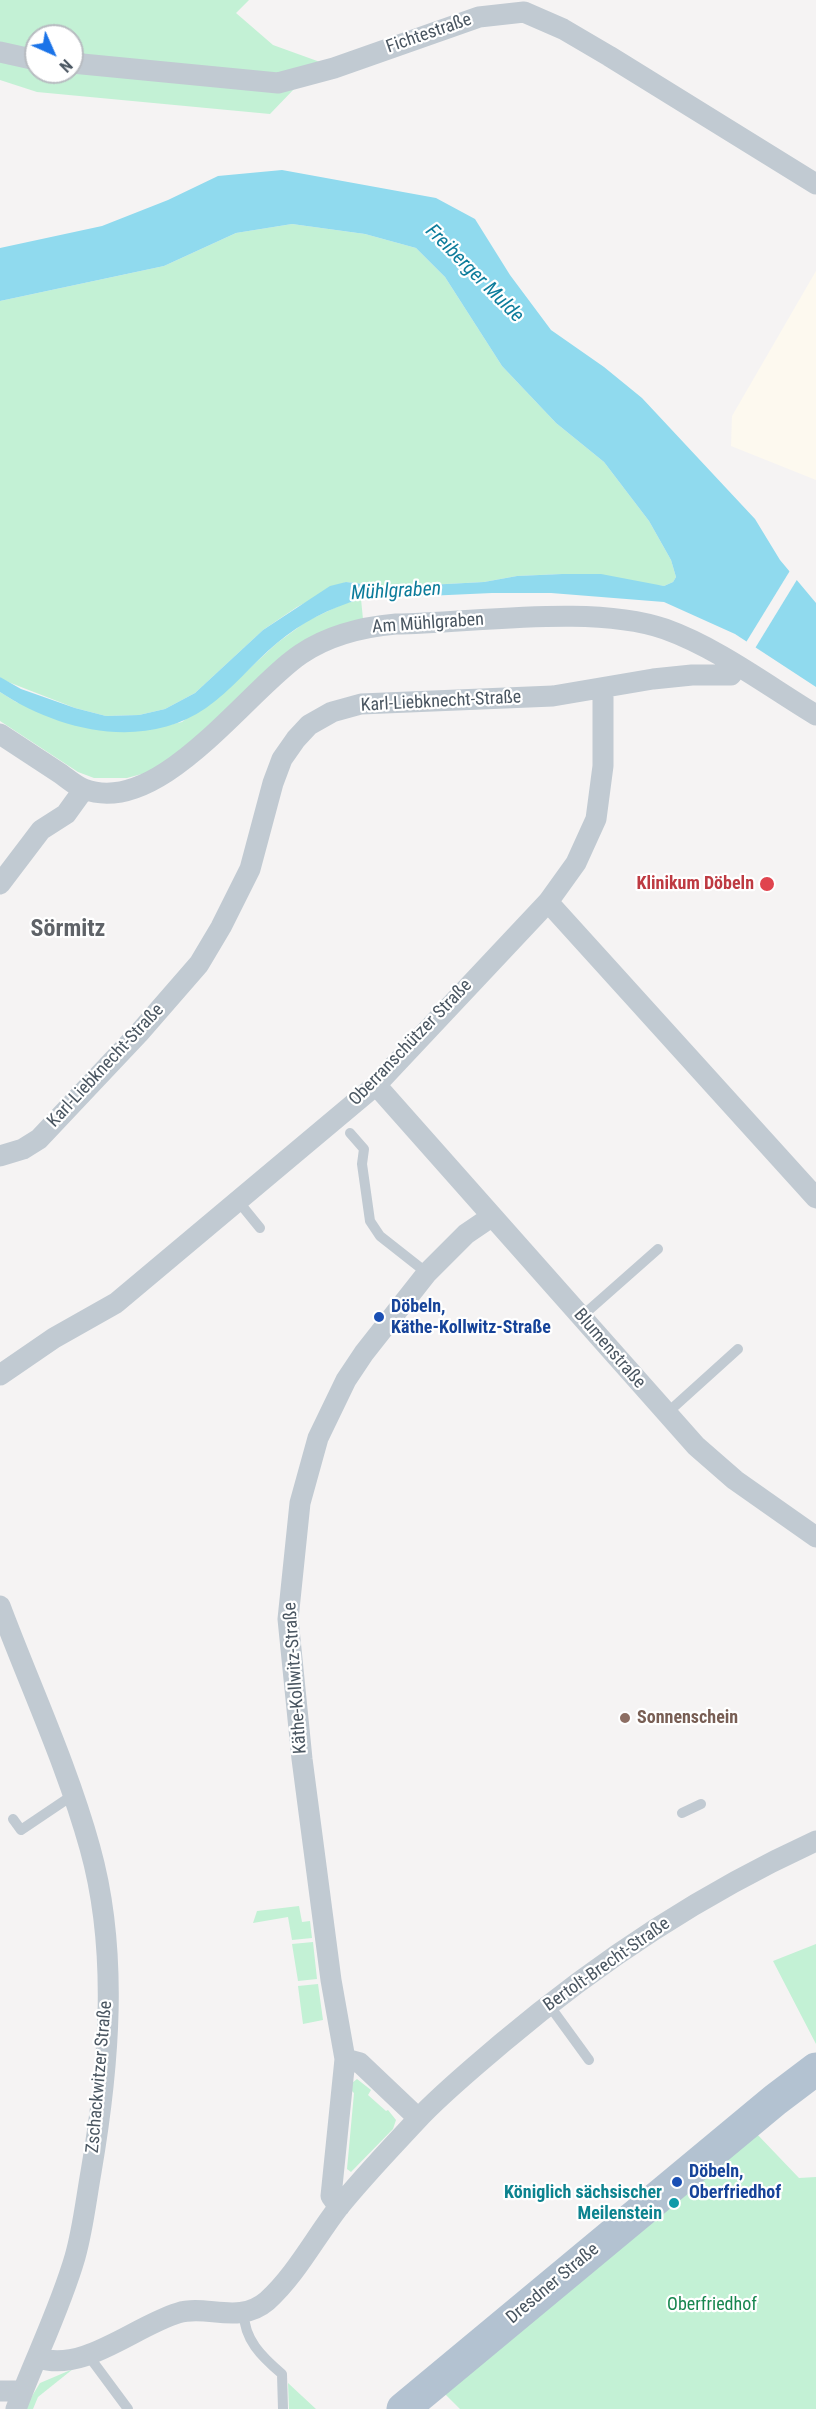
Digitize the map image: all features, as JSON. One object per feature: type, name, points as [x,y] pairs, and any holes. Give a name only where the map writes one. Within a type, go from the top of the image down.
[{"type":"main road","name":"Dresdner Straße","points":[[403,2409],[775,2100],[816,2069]]},
{"type":"street","name":"Fichtestraße","points":[[84,64],[278,84],[334,68],[479,16],[524,12],[563,29],[609,56],[816,184]]},
{"type":"street","points":[[0,52],[24,57]]},
{"type":"street","name":"Am Mühlgraben","points":[[0,734],[84,789],[103,793],[123,791],[142,785],[172,770],[204,743],[267,681],[302,653],[347,632],[371,626],[565,617],[605,619],[665,629],[737,667]]},
{"type":"street","points":[[737,667],[816,715]]},
{"type":"street","name":"Karl-Liebknecht-Straße","points":[[0,1156],[23,1149],[39,1139],[139,1033],[199,964],[221,927],[250,869],[282,759],[309,725],[332,712],[361,704],[553,696],[682,676],[731,675],[737,667]]},
{"type":"street","name":"Oberranschützer Straße","points":[[0,1376],[54,1338],[116,1303],[376,1085],[548,902],[576,863],[596,819],[603,752],[603,690]]},
{"type":"street","points":[[0,884],[41,830],[66,814],[84,789]]},
{"type":"street","points":[[548,902],[816,1198]]},
{"type":"street","name":"Blumenstraße","points":[[376,1085],[696,1446],[735,1480],[816,1537]]},
{"type":"street","name":"Käthe-Kollwitz-Straße","points":[[339,2207],[331,2196],[345,2059],[331,1980],[288,1619],[294,1541],[309,1467],[330,1410],[364,1353],[427,1274],[466,1234],[491,1217]]},
{"type":"street","name":"Zschackwitzer Straße","points":[[0,1606],[73,1796],[91,1850],[102,1914],[108,2004],[106,2056],[98,2133],[76,2254],[39,2358],[20,2400]]},
{"type":"street","name":"Bertolt-Brecht-Straße","points":[[418,2118],[549,2005],[598,1967],[679,1914],[816,1841]]},
{"type":"street","points":[[39,2358],[64,2363],[88,2355],[161,2319],[187,2310],[223,2315],[256,2308],[267,2301],[339,2207],[418,2118],[360,2063],[345,2059]]},
{"type":"street","points":[[0,2391],[20,2400]]},
{"type":"lane","points":[[350,1133],[364,1149],[362,1164],[370,1221],[380,1236],[427,1274]]},
{"type":"lane","points":[[238,1201],[260,1228]]},
{"type":"lane","points":[[581,1317],[658,1250]]},
{"type":"lane","points":[[666,1414],[738,1349]]},
{"type":"lane","points":[[13,1819],[21,1830],[73,1796]]},
{"type":"lane","points":[[682,1813],[700,1804]]},
{"type":"lane","points":[[549,2005],[589,2060]]},
{"type":"lane","points":[[244,2311],[243,2321],[259,2355],[282,2374],[283,2409]]},
{"type":"lane","points":[[88,2355],[128,2409]]},
{"type":"shaded area","points":[[816,271],[816,480],[731,446],[732,416]]},
{"type":"green space","points":[[0,0],[249,0],[236,13],[273,45],[320,62],[270,114],[37,92],[0,80]]},
{"type":"green space","points":[[292,224],[365,234],[416,248],[445,277],[502,366],[556,423],[604,462],[649,521],[671,560],[676,577],[673,582],[664,586],[562,574],[517,576],[484,582],[390,587],[346,582],[297,607],[263,630],[195,693],[165,709],[139,715],[106,716],[75,708],[3,680],[0,677],[0,301],[164,266],[236,233]]},
{"type":"green space","points":[[361,599],[363,619],[149,772],[127,778],[94,778],[78,772],[0,721],[0,692],[16,702],[117,732],[151,729],[182,722],[237,680],[277,643],[307,621],[343,604]]},
{"type":"green space","points":[[299,1906],[302,1922],[310,1921],[312,1938],[292,1940],[288,1917],[253,1923],[257,1911]]},
{"type":"green space","points":[[313,1942],[317,1979],[298,1981],[292,1944]]},
{"type":"green space","points":[[816,1944],[816,2044],[773,1961]]},
{"type":"green space","points":[[318,1984],[323,2020],[303,2024],[298,1986]]},
{"type":"green space","points":[[357,2079],[371,2090],[368,2095],[386,2111],[388,2110],[396,2120],[393,2129],[351,2172],[347,2169],[354,2093],[351,2090],[352,2083]]},
{"type":"green space","name":"Oberfriedhof","points":[[755,2132],[799,2178],[816,2177],[816,2409],[460,2409],[445,2394]]},
{"type":"green space","points":[[73,2369],[38,2397],[33,2409],[24,2409],[40,2383]]},
{"type":"green space","points":[[288,2383],[316,2409],[289,2409]]},
{"type":"water","points":[[282,170],[436,198],[475,219],[510,275],[551,330],[604,367],[642,398],[755,519],[780,560],[816,603],[816,687],[735,634],[664,602],[551,593],[492,593],[361,599],[338,607],[306,622],[287,635],[206,708],[181,721],[156,729],[129,732],[102,731],[74,726],[23,706],[0,692],[0,677],[21,689],[106,716],[139,715],[165,709],[195,693],[263,630],[330,586],[346,582],[390,587],[484,582],[517,576],[601,574],[664,586],[673,582],[676,577],[671,560],[649,521],[604,462],[556,423],[502,366],[445,277],[416,248],[365,234],[292,224],[236,233],[164,266],[0,301],[0,248],[102,226],[168,200],[218,176]]},
{"type":"pier","points":[[791,569],[798,578],[754,650],[745,644]]},
{"type":"place","name":"Klinikum Döbeln","points":[[767,884]]},
{"type":"place","name":"Döbeln, Käthe-Kollwitz-Straße","points":[[379,1317]]},
{"type":"place","name":"Sonnenschein","points":[[625,1718]]},
{"type":"place","name":"Döbeln, Oberfriedhof","points":[[677,2182]]},
{"type":"place","name":"Königlich sächsischer Meilenstein","points":[[674,2203]]},
{"type":"district","name":"Sörmitz","points":[[68,930]]},
{"type":"water label","name":"Freiberger Mulde","points":[[474,274]]},
{"type":"water label","name":"Mühlgraben","points":[[396,592]]}]
